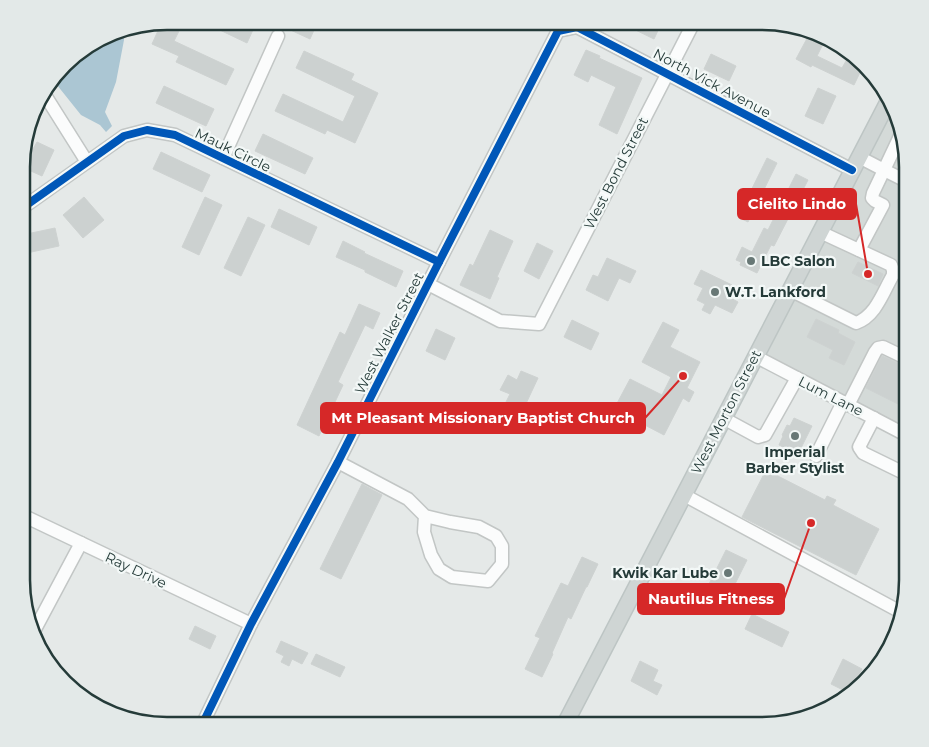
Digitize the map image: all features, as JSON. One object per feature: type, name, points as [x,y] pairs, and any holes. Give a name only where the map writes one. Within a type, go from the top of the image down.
[{"type":"main road","name":"West Morton Street","points":[[569,717],[885,107]]},
{"type":"street","name":"North Vick Avenue","points":[[558,31],[563,30]]},
{"type":"street","name":"North Vick Avenue","points":[[583,30],[666,74],[856,164],[884,170],[899,178]]},
{"type":"street","name":"West Bond Street","points":[[428,284],[500,321],[539,324],[690,30]]},
{"type":"street","name":"West Walker Street","points":[[206,717],[251,624],[338,462],[558,31]]},
{"type":"street","points":[[222,158],[278,36]]},
{"type":"street","points":[[47,100],[87,162]]},
{"type":"street","name":"Mauk Circle","points":[[30,203],[124,136],[147,130],[175,135],[439,262]]},
{"type":"street","points":[[858,250],[883,205],[872,198],[873,193],[897,143]]},
{"type":"street","points":[[790,290],[856,323],[870,315],[893,275],[891,265],[820,232]]},
{"type":"street","points":[[816,456],[878,348],[883,347],[899,355]]},
{"type":"street","name":"Lum Lane","points":[[755,356],[899,431]]},
{"type":"street","points":[[723,418],[758,437],[765,435],[797,378]]},
{"type":"street","points":[[874,418],[859,447],[863,454],[899,471]]},
{"type":"street","points":[[338,462],[408,499],[425,516],[480,527],[496,536],[502,546],[502,564],[488,581],[452,578],[439,569],[431,555],[424,532],[425,516]]},
{"type":"street","points":[[684,495],[895,609]]},
{"type":"street","name":"Ray Drive","points":[[30,519],[251,624]]},
{"type":"street","points":[[38,624],[81,543]]},
{"type":"shaded area","points":[[889,114],[898,149],[899,167],[899,423],[766,356]]},
{"type":"water","points":[[124,37],[116,82],[105,112],[112,126],[106,132],[100,125],[81,115],[57,85],[84,58],[99,48]]},
{"type":"building","points":[[158,30],[180,30],[174,41],[234,69],[226,85],[176,62],[179,56],[152,44]]},
{"type":"building","points":[[220,30],[253,30],[247,43]]},
{"type":"building","points":[[290,30],[314,30],[310,39]]},
{"type":"building","points":[[636,30],[658,30],[654,39]]},
{"type":"building","points":[[807,38],[823,44],[817,56],[842,68],[847,60],[860,72],[854,85],[796,59]]},
{"type":"building","points":[[586,50],[642,78],[617,134],[599,125],[616,87],[591,75],[588,82],[574,75]]},
{"type":"building","points":[[304,51],[354,74],[351,80],[378,93],[355,143],[327,130],[325,134],[275,111],[283,94],[343,122],[355,96],[296,68]]},
{"type":"building","points":[[711,54],[736,66],[729,81],[704,69]]},
{"type":"building","points":[[164,86],[214,109],[206,126],[156,103]]},
{"type":"building","points":[[818,88],[836,96],[823,124],[805,116]]},
{"type":"building","points":[[263,134],[313,158],[305,174],[255,151]]},
{"type":"building","points":[[37,142],[54,150],[42,176],[30,171],[31,149],[33,149]]},
{"type":"building","points":[[161,152],[210,175],[202,192],[153,169]]},
{"type":"building","points":[[767,158],[777,163],[748,222],[738,217]]},
{"type":"building","points":[[796,174],[808,180],[774,246],[771,245],[757,273],[740,265],[741,262],[736,260],[742,247],[752,252],[764,228],[768,230]]},
{"type":"building","points":[[84,197],[104,220],[83,238],[63,215]]},
{"type":"building","points":[[205,197],[222,205],[199,255],[182,247]]},
{"type":"building","points":[[279,209],[317,227],[309,245],[271,227]]},
{"type":"building","points":[[248,217],[265,225],[241,276],[224,268]]},
{"type":"building","points":[[55,228],[59,246],[30,252],[30,233]]},
{"type":"building","points":[[490,230],[513,241],[497,277],[499,278],[490,299],[460,285],[470,264],[473,266]]},
{"type":"building","points":[[343,241],[403,271],[396,287],[336,257]]},
{"type":"building","points":[[537,243],[553,251],[539,279],[524,271]]},
{"type":"building","points":[[607,258],[636,271],[630,283],[619,278],[608,301],[586,290],[593,275],[598,277]]},
{"type":"building","points":[[858,262],[883,274],[878,286],[852,273]]},
{"type":"building","name":"W.T. Lankford","points":[[701,270],[732,285],[727,296],[738,302],[732,313],[715,305],[710,314],[702,310],[705,304],[697,300],[703,288],[694,284]]},
{"type":"building","points":[[359,304],[380,313],[373,329],[365,325],[338,382],[343,385],[319,436],[297,425],[340,332],[345,335]]},
{"type":"building","points":[[816,319],[839,330],[838,333],[855,342],[844,365],[829,358],[833,350],[807,337]]},
{"type":"building","points":[[572,320],[599,333],[591,350],[564,337]]},
{"type":"building","points":[[663,322],[679,330],[670,347],[700,362],[687,388],[694,392],[689,402],[683,398],[664,435],[614,409],[630,379],[662,395],[671,377],[642,362]]},
{"type":"building","points":[[436,329],[455,338],[445,360],[426,351]]},
{"type":"building","points":[[882,356],[899,364],[899,404],[866,388]]},
{"type":"building","points":[[521,371],[538,378],[523,410],[506,402],[510,394],[500,390],[508,375],[517,380]]},
{"type":"building","name":"Imperial Barber Stylist","points":[[794,418],[812,426],[798,454],[779,445],[787,425],[790,426]]},
{"type":"building","points":[[766,470],[825,500],[827,496],[836,500],[833,505],[879,529],[856,575],[742,517]]},
{"type":"building","points":[[362,484],[382,495],[341,579],[320,569]]},
{"type":"building","name":"Kwik Kar Lube","points":[[726,550],[747,560],[729,596],[708,586]]},
{"type":"building","points":[[582,557],[598,564],[571,619],[568,617],[542,677],[525,669],[540,638],[535,636],[561,583],[568,586]]},
{"type":"building","points":[[752,614],[789,632],[782,647],[745,629]]},
{"type":"building","points":[[195,626],[216,636],[210,649],[189,639]]},
{"type":"building","points":[[281,641],[308,653],[302,664],[292,659],[289,666],[281,662],[284,656],[276,652]]},
{"type":"building","points":[[316,654],[345,667],[340,677],[311,664]]},
{"type":"building","points":[[843,659],[862,669],[857,678],[843,690],[831,684]]},
{"type":"building","points":[[640,661],[658,670],[653,681],[662,685],[657,695],[631,681]]},
{"type":"cycle path","points":[[206,717],[251,624],[338,462],[558,31],[563,30]]},
{"type":"cycle path","points":[[583,30],[852,170]]},
{"type":"cycle path","points":[[30,203],[124,136],[147,130],[175,135],[439,262]]},
{"type":"place","name":"LBC Salon","points":[[751,261]]},
{"type":"place","name":"Cielito Lindo","points":[[868,274]]},
{"type":"place","name":"W.T. Lankford","points":[[715,292]]},
{"type":"place","name":"Mt Pleasant Missionary Baptist Church","points":[[683,376]]},
{"type":"place","name":"Imperial Barber Stylist","points":[[795,436]]},
{"type":"place","name":"Nautilus Fitness","points":[[811,523]]},
{"type":"place","name":"Kwik Kar Lube","points":[[728,573]]}]
